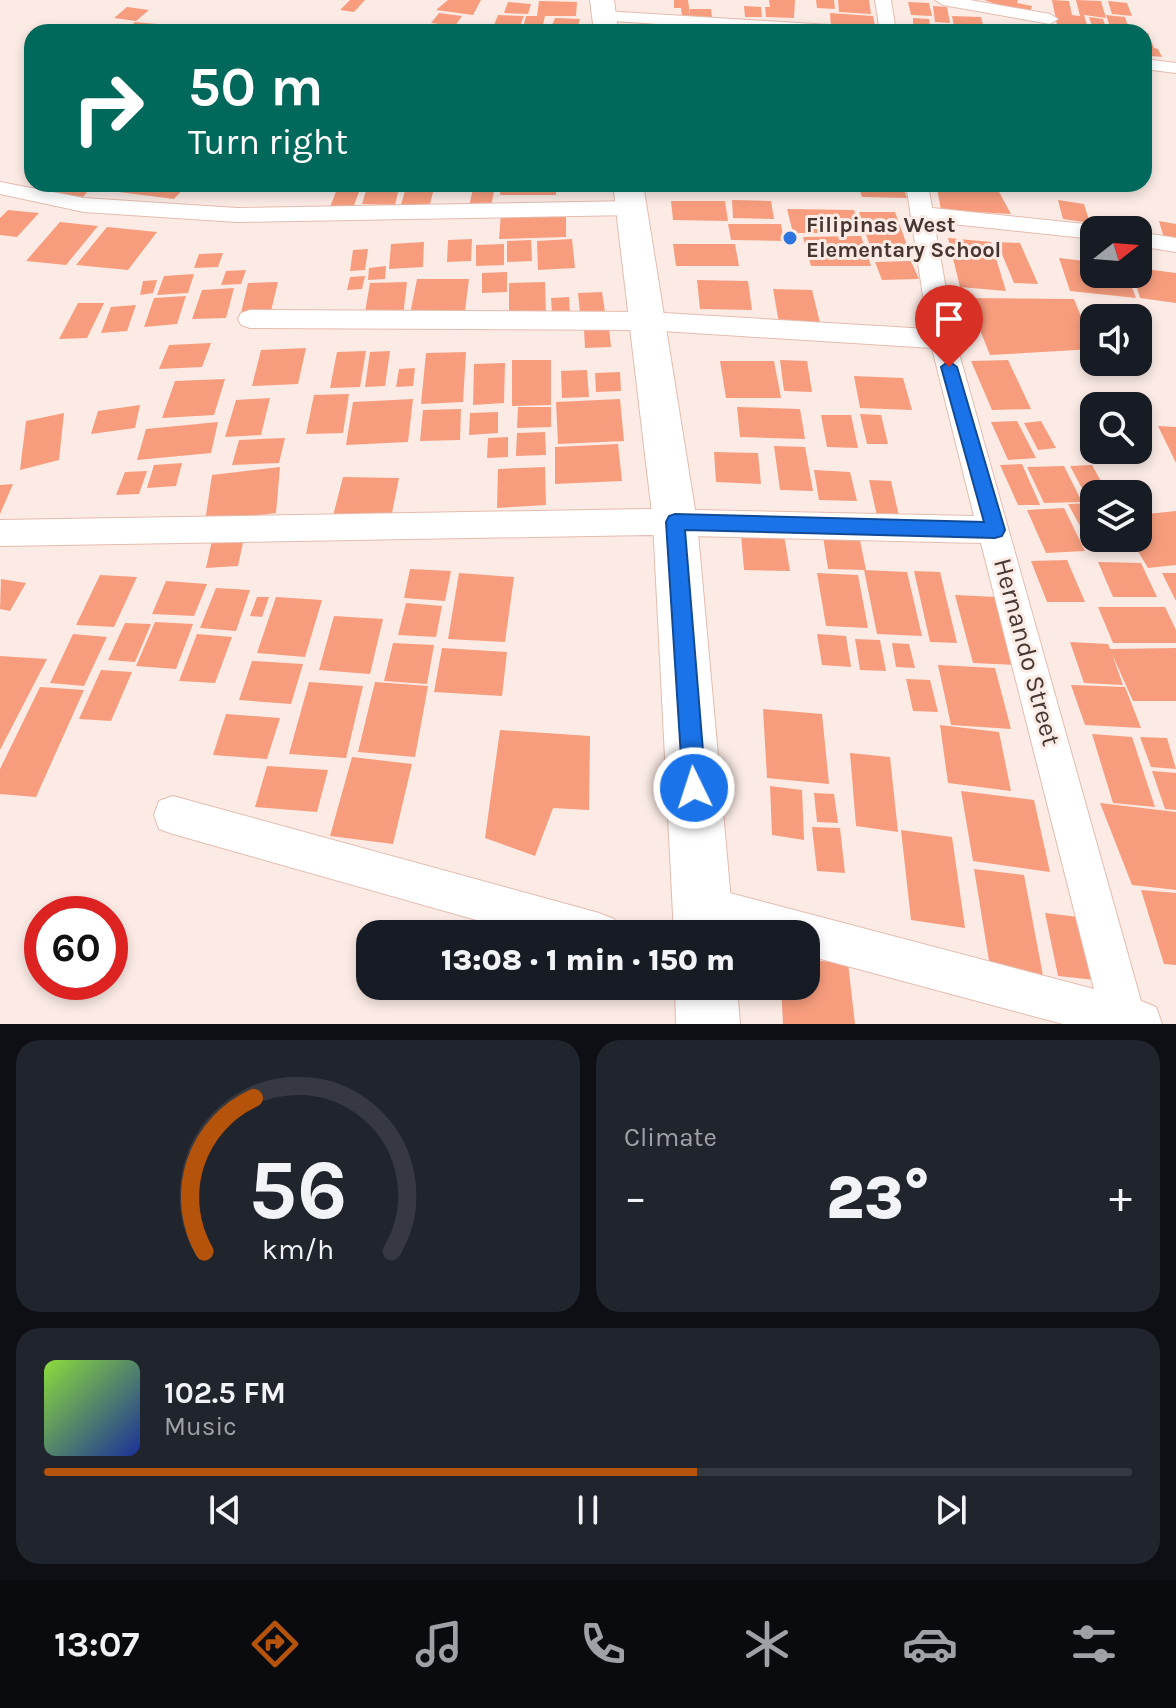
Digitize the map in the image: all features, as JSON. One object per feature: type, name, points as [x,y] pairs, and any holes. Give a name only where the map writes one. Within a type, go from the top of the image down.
[{"type":"main road","points":[[630,196],[675,522],[703,920]]},
{"type":"main road","points":[[707,1000],[708,1024]]},
{"type":"street","points":[[883,0],[887,24]]},
{"type":"street","points":[[943,0],[1050,19]]},
{"type":"street","points":[[604,16],[798,20],[819,24]]},
{"type":"street","points":[[1152,65],[1176,68]]},
{"type":"street","points":[[0,188],[84,205],[237,215],[630,196]]},
{"type":"street","points":[[920,199],[1080,229]]},
{"type":"street","name":"Hernando Street","points":[[920,199],[942,339],[1131,1022]]},
{"type":"street","points":[[1152,241],[1176,245]]},
{"type":"street","points":[[250,319],[647,321],[942,339]]},
{"type":"street","points":[[0,533],[675,522],[995,530]]},
{"type":"street","points":[[173,815],[549,920]]},
{"type":"street","points":[[820,938],[1131,1022]]},
{"type":"building","points":[[350,0],[365,0],[354,12],[340,10]]},
{"type":"building","points":[[448,0],[481,0],[473,15],[436,10]]},
{"type":"building","points":[[674,0],[688,0],[690,15],[690,9],[711,9],[712,17],[682,16],[681,8],[674,8]]},
{"type":"building","points":[[769,0],[795,0],[794,18],[766,17],[765,7],[770,7]]},
{"type":"building","points":[[816,0],[834,0],[835,9],[817,8]]},
{"type":"building","points":[[838,0],[869,0],[871,14],[839,12]]},
{"type":"building","points":[[984,0],[1018,0],[1017,3],[1032,6],[1029,15]]},
{"type":"building","points":[[1052,0],[1069,1],[1072,15],[1080,16],[1076,0],[1101,1],[1106,18],[1084,15],[1087,24],[1057,24]]},
{"type":"building","points":[[539,1],[577,2],[576,16],[545,16],[543,24],[524,24],[526,16],[537,16]]},
{"type":"building","points":[[1108,1],[1127,3],[1132,16],[1112,14]]},
{"type":"building","points":[[508,2],[531,4],[528,14],[504,13]]},
{"type":"building","points":[[908,2],[929,3],[932,16],[911,15]]},
{"type":"building","points":[[744,6],[761,7],[762,17],[745,17]]},
{"type":"building","points":[[933,6],[947,7],[950,23],[935,22]]},
{"type":"building","points":[[127,7],[149,10],[136,21],[114,18]]},
{"type":"building","points":[[439,13],[462,16],[456,24],[431,23]]},
{"type":"building","points":[[830,13],[873,16],[875,24],[831,24]]},
{"type":"building","points":[[498,15],[524,16],[521,24],[494,24]]},
{"type":"building","points":[[1106,15],[1125,17],[1127,24],[1109,24]]},
{"type":"building","points":[[952,16],[981,17],[983,24],[954,24]]},
{"type":"building","points":[[1089,17],[1103,19],[1105,24],[1091,24]]},
{"type":"building","points":[[555,18],[580,19],[578,24],[552,24]]},
{"type":"building","points":[[913,18],[929,19],[930,24],[913,24]]},
{"type":"building","points":[[1152,43],[1158,49],[1162,57],[1152,56]]},
{"type":"building","points":[[60,192],[87,192],[83,197],[58,194]]},
{"type":"building","points":[[119,192],[181,192],[174,199]]},
{"type":"building","points":[[336,192],[359,192],[353,208],[330,207]]},
{"type":"building","points":[[366,192],[398,192],[395,205],[362,204]]},
{"type":"building","points":[[405,192],[433,192],[429,208],[400,208]]},
{"type":"building","points":[[472,192],[494,192],[491,207],[469,206]]},
{"type":"building","points":[[500,192],[556,192],[556,195],[500,195]]},
{"type":"building","points":[[860,192],[905,192],[907,198],[862,197]]},
{"type":"building","points":[[938,192],[999,192],[1011,214],[941,210]]},
{"type":"building","points":[[732,200],[771,201],[774,219],[733,218]]},
{"type":"building","points":[[1058,200],[1084,204],[1088,216],[1080,216],[1080,222],[1063,219]]},
{"type":"building","points":[[671,201],[725,201],[728,221],[673,220]]},
{"type":"building","points":[[787,209],[854,210],[862,233],[793,233]]},
{"type":"building","points":[[8,210],[39,213],[17,237],[0,235],[0,218]]},
{"type":"building","points":[[566,212],[566,237],[499,239],[501,213]]},
{"type":"building","points":[[859,212],[895,212],[912,259],[874,259]]},
{"type":"building","points":[[1159,221],[1176,224],[1176,240],[1164,238]]},
{"type":"building","points":[[60,222],[98,226],[66,265],[26,261]]},
{"type":"building","points":[[728,224],[781,224],[784,241],[731,240]]},
{"type":"building","points":[[107,227],[157,232],[128,270],[76,265]]},
{"type":"building","points":[[861,236],[871,266],[811,266],[803,237]]},
{"type":"building","points":[[948,238],[991,242],[1006,291],[960,287]]},
{"type":"building","points":[[472,239],[471,261],[447,262],[448,240]]},
{"type":"building","points":[[572,239],[575,268],[538,270],[537,241]]},
{"type":"building","points":[[531,240],[532,261],[507,262],[507,241]]},
{"type":"building","points":[[424,242],[423,267],[389,269],[391,244]]},
{"type":"building","points":[[997,242],[1020,243],[1038,284],[1014,283]]},
{"type":"building","points":[[504,244],[504,265],[476,266],[476,245]]},
{"type":"building","points":[[673,244],[735,244],[739,266],[676,266]]},
{"type":"building","points":[[368,249],[365,270],[350,271],[353,250]]},
{"type":"building","points":[[223,253],[218,267],[194,268],[199,254]]},
{"type":"building","points":[[1059,258],[1080,260],[1080,288],[1132,288],[1136,298],[1070,291]]},
{"type":"building","points":[[911,261],[919,279],[882,280],[875,262]]},
{"type":"building","points":[[386,266],[385,279],[368,280],[369,268]]},
{"type":"building","points":[[246,270],[241,284],[221,285],[226,271]]},
{"type":"building","points":[[1152,270],[1176,273],[1176,303],[1140,298],[1137,288],[1152,288]]},
{"type":"building","points":[[507,272],[507,292],[482,293],[482,273]]},
{"type":"building","points":[[194,274],[188,293],[157,295],[164,276]]},
{"type":"building","points":[[365,276],[362,289],[347,290],[350,277]]},
{"type":"building","points":[[417,279],[469,279],[464,319],[409,319]]},
{"type":"building","points":[[157,280],[153,293],[140,295],[143,281]]},
{"type":"building","points":[[697,280],[748,281],[752,310],[700,309]]},
{"type":"building","points":[[278,282],[271,311],[241,313],[248,283]]},
{"type":"building","points":[[407,282],[403,317],[364,318],[370,283]]},
{"type":"building","points":[[545,282],[546,315],[509,316],[509,283]]},
{"type":"building","points":[[234,288],[226,318],[192,319],[202,290]]},
{"type":"building","points":[[773,289],[812,290],[820,323],[779,323]]},
{"type":"building","points":[[602,292],[605,312],[580,313],[578,293]]},
{"type":"building","points":[[186,296],[177,324],[144,327],[154,298]]},
{"type":"building","points":[[569,297],[570,313],[552,314],[551,298]]},
{"type":"building","points":[[967,298],[1074,299],[1080,314],[1080,350],[990,355]]},
{"type":"building","points":[[78,303],[104,303],[87,338],[59,339]]},
{"type":"building","points":[[136,305],[127,331],[101,333],[111,307]]},
{"type":"building","points":[[609,328],[611,347],[585,348],[584,330]]},
{"type":"building","points":[[211,343],[202,367],[159,369],[169,345]]},
{"type":"building","points":[[306,348],[298,384],[252,386],[261,350]]},
{"type":"building","points":[[366,351],[360,387],[330,388],[337,352]]},
{"type":"building","points":[[390,351],[385,386],[365,387],[370,352]]},
{"type":"building","points":[[466,352],[463,402],[421,404],[426,353]]},
{"type":"building","points":[[512,360],[551,360],[551,405],[512,406]]},
{"type":"building","points":[[780,360],[807,361],[812,392],[784,391]]},
{"type":"building","points":[[1008,360],[1031,409],[992,410],[971,361]]},
{"type":"building","points":[[720,361],[774,361],[781,398],[726,398]]},
{"type":"building","points":[[505,363],[504,403],[473,405],[474,364]]},
{"type":"building","points":[[415,368],[413,386],[396,387],[399,369]]},
{"type":"building","points":[[587,370],[589,397],[562,398],[561,371]]},
{"type":"building","points":[[620,372],[621,391],[596,392],[595,373]]},
{"type":"building","points":[[854,376],[903,378],[912,410],[860,408]]},
{"type":"building","points":[[225,379],[214,415],[162,418],[175,381]]},
{"type":"building","points":[[349,394],[343,433],[306,434],[314,395]]},
{"type":"building","points":[[270,398],[261,435],[225,437],[236,400]]},
{"type":"building","points":[[413,399],[408,442],[346,445],[353,402]]},
{"type":"building","points":[[620,399],[624,441],[558,444],[556,402]]},
{"type":"building","points":[[140,405],[135,428],[91,434],[98,411]]},
{"type":"building","points":[[518,407],[551,407],[551,427],[517,428]]},
{"type":"building","points":[[737,407],[800,409],[805,439],[740,437]]},
{"type":"building","points":[[461,409],[460,440],[420,441],[423,410]]},
{"type":"building","points":[[498,412],[498,433],[469,435],[470,413]]},
{"type":"building","points":[[64,413],[59,460],[20,470],[26,421]]},
{"type":"building","points":[[860,414],[881,415],[888,444],[867,444]]},
{"type":"building","points":[[821,415],[851,415],[858,448],[827,447]]},
{"type":"building","points":[[1017,421],[1036,458],[1008,460],[991,422]]},
{"type":"building","points":[[1041,421],[1056,448],[1038,450],[1024,423]]},
{"type":"building","points":[[218,422],[211,453],[137,460],[146,429]]},
{"type":"building","points":[[1158,426],[1176,427],[1176,463]]},
{"type":"building","points":[[545,432],[546,455],[516,456],[517,433]]},
{"type":"building","points":[[508,437],[508,457],[487,458],[488,438]]},
{"type":"building","points":[[285,438],[279,463],[232,465],[239,440]]},
{"type":"building","points":[[618,444],[622,481],[555,484],[555,447]]},
{"type":"building","points":[[774,446],[805,447],[813,491],[780,490]]},
{"type":"building","points":[[714,452],[758,453],[761,484],[716,482]]},
{"type":"building","points":[[182,463],[176,486],[147,488],[154,465]]},
{"type":"building","points":[[1022,464],[1040,505],[1018,505],[1000,465]]},
{"type":"building","points":[[1092,465],[1100,480],[1080,480],[1080,485],[1070,466]]},
{"type":"building","points":[[1064,466],[1080,502],[1044,503],[1027,467]]},
{"type":"building","points":[[280,467],[276,513],[205,522],[212,475]]},
{"type":"building","points":[[545,467],[546,505],[497,508],[498,469]]},
{"type":"building","points":[[814,470],[850,472],[857,501],[819,500]]},
{"type":"building","points":[[147,471],[139,494],[116,495],[125,472]]},
{"type":"building","points":[[343,477],[399,478],[391,518],[333,516]]},
{"type":"building","points":[[869,480],[891,481],[899,516],[877,516]]},
{"type":"building","points":[[13,484],[0,514],[0,485]]},
{"type":"building","points":[[1068,504],[1080,504],[1080,526]]},
{"type":"building","points":[[1064,508],[1080,541],[1080,551],[1046,553],[1027,510]]},
{"type":"building","points":[[1176,511],[1176,565],[1148,568],[1138,552],[1152,552],[1152,514]]},
{"type":"building","points":[[822,530],[858,531],[866,570],[828,569]]},
{"type":"building","points":[[741,534],[784,535],[790,571],[744,570]]},
{"type":"building","points":[[244,538],[238,566],[206,568],[212,540]]},
{"type":"building","points":[[1067,560],[1085,602],[1047,602],[1031,561]]},
{"type":"building","points":[[1098,562],[1141,563],[1157,597],[1113,597]]},
{"type":"building","points":[[410,569],[451,571],[445,601],[404,598]]},
{"type":"building","points":[[864,570],[907,572],[922,636],[877,634]]},
{"type":"building","points":[[914,571],[940,572],[957,643],[930,642]]},
{"type":"building","points":[[459,573],[514,577],[505,642],[448,639]]},
{"type":"building","points":[[817,573],[858,575],[868,628],[826,626]]},
{"type":"building","points":[[1162,573],[1176,573],[1176,601]]},
{"type":"building","points":[[100,575],[137,577],[114,627],[76,625]]},
{"type":"building","points":[[1,579],[26,583],[10,611],[0,609]]},
{"type":"building","points":[[166,581],[207,584],[194,616],[152,614]]},
{"type":"building","points":[[216,588],[250,590],[236,631],[200,628]]},
{"type":"building","points":[[955,595],[997,597],[1017,665],[973,663]]},
{"type":"building","points":[[257,597],[269,597],[262,617],[250,616]]},
{"type":"building","points":[[276,597],[322,600],[305,657],[257,653]]},
{"type":"building","points":[[406,603],[442,606],[436,637],[398,635]]},
{"type":"building","points":[[1098,607],[1165,607],[1176,630],[1176,643],[1113,643]]},
{"type":"building","points":[[334,616],[383,619],[370,674],[319,670]]},
{"type":"building","points":[[155,622],[193,624],[176,669],[136,666]]},
{"type":"building","points":[[125,623],[151,624],[135,662],[108,660]]},
{"type":"building","points":[[73,634],[107,637],[84,686],[50,683]]},
{"type":"building","points":[[197,634],[232,637],[215,683],[179,681]]},
{"type":"building","points":[[817,634],[846,636],[851,667],[822,665]]},
{"type":"building","points":[[855,639],[880,640],[886,671],[860,670]]},
{"type":"building","points":[[1070,642],[1108,644],[1110,649],[1176,648],[1176,701],[1133,701],[1112,654],[1123,685],[1084,683]]},
{"type":"building","points":[[393,643],[434,645],[427,684],[384,681]]},
{"type":"building","points":[[892,643],[909,644],[915,668],[896,667]]},
{"type":"building","points":[[442,648],[507,652],[502,696],[434,692]]},
{"type":"building","points":[[0,656],[47,659],[0,750]]},
{"type":"building","points":[[252,661],[303,664],[291,704],[239,700]]},
{"type":"building","points":[[938,665],[995,668],[1011,729],[951,725]]},
{"type":"building","points":[[101,670],[132,672],[111,721],[79,719]]},
{"type":"building","points":[[906,679],[930,680],[938,712],[913,711]]},
{"type":"building","points":[[309,682],[363,686],[346,758],[289,754]]},
{"type":"building","points":[[375,682],[428,686],[415,757],[358,752]]},
{"type":"building","points":[[1071,685],[1125,687],[1141,728],[1085,725]]},
{"type":"building","points":[[40,687],[84,690],[36,797],[0,794],[0,769]]},
{"type":"building","points":[[763,709],[822,714],[829,784],[767,778]]},
{"type":"building","points":[[226,714],[280,718],[267,759],[213,755]]},
{"type":"building","points":[[940,725],[999,732],[1011,791],[948,783]]},
{"type":"building","points":[[500,730],[590,736],[589,810],[553,808],[535,856],[485,838]]},
{"type":"building","points":[[1092,734],[1132,737],[1155,807],[1113,803]]},
{"type":"building","points":[[1140,737],[1167,738],[1176,769],[1151,767]]},
{"type":"building","points":[[850,753],[890,757],[898,832],[856,826]]},
{"type":"building","points":[[352,757],[412,764],[393,844],[330,836]]},
{"type":"building","points":[[267,766],[328,770],[317,812],[255,807]]},
{"type":"building","points":[[1152,771],[1176,773],[1176,810],[1165,809]]},
{"type":"building","points":[[770,786],[802,790],[804,840],[772,835]]},
{"type":"building","points":[[961,791],[1034,800],[1050,872],[973,861]]},
{"type":"building","points":[[814,793],[834,794],[838,823],[817,822]]},
{"type":"building","points":[[1100,803],[1176,812],[1176,890],[1132,885]]},
{"type":"building","points":[[812,827],[840,828],[845,873],[817,871]]},
{"type":"building","points":[[901,830],[952,837],[965,928],[911,920]]},
{"type":"building","points":[[974,869],[1024,875],[1044,981],[991,973]]},
{"type":"building","points":[[1141,890],[1176,893],[1176,965],[1164,964]]},
{"type":"building","points":[[1045,913],[1079,917],[1095,980],[1058,976]]},
{"type":"building","points":[[820,961],[848,963],[855,1024],[783,1024],[782,1000],[820,1000]]},
{"type":"place","name":"Filipinas West Elementary School","points":[[790,238]]},
{"type":"route","points":[[694,788],[675,522],[995,530],[949,367]]}]
